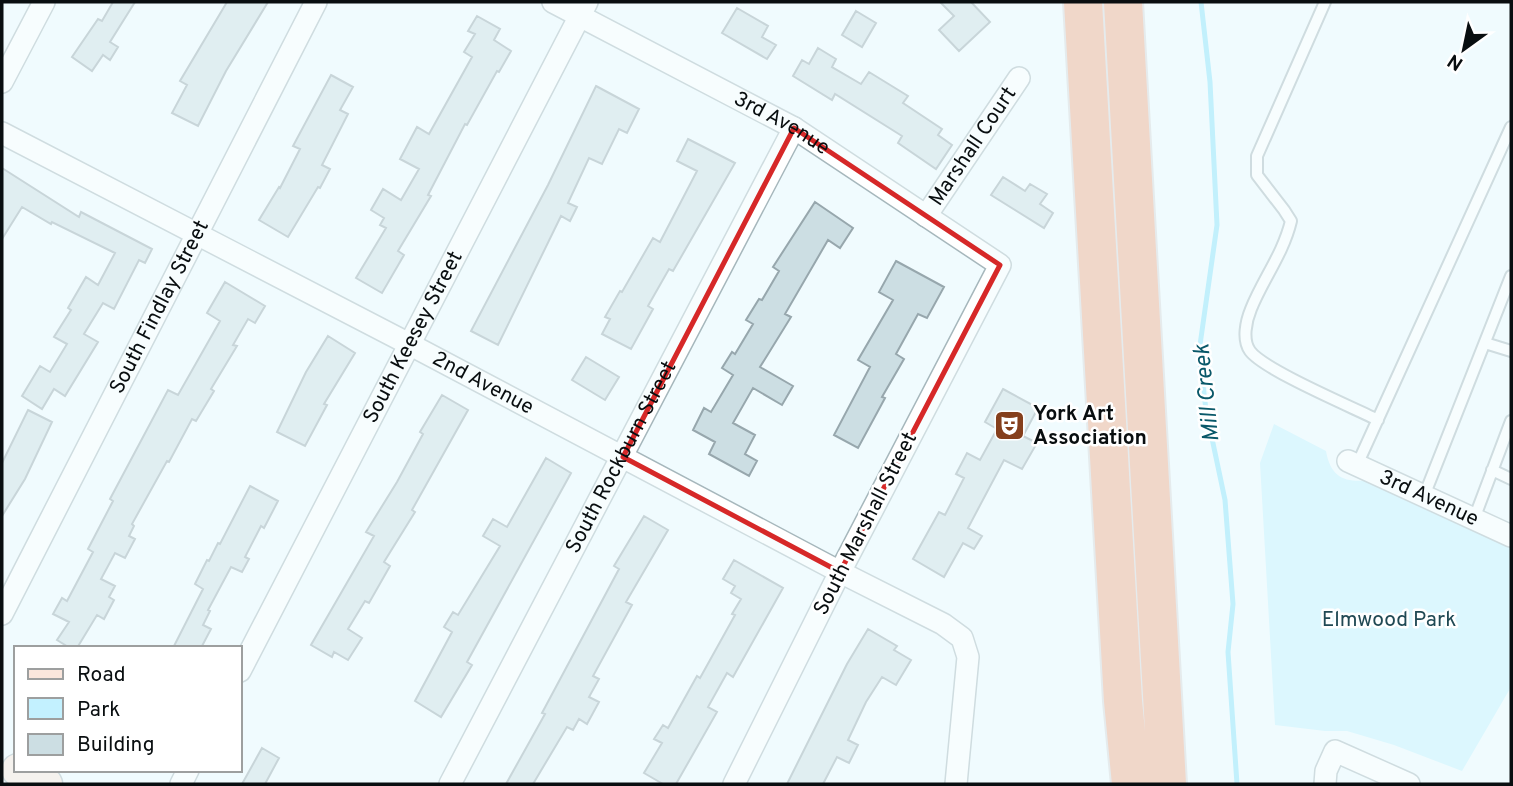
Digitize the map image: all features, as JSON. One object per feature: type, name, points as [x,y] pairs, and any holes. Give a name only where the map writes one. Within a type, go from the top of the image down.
[{"type":"highway","points":[[1083,2],[1123,701],[1131,784]]},
{"type":"highway","points":[[1123,2],[1167,784]]},
{"type":"highway","points":[[1122,784],[1123,701]]},
{"type":"street","points":[[2,82],[44,2]]},
{"type":"street","name":"South Findlay Street","points":[[2,614],[316,2]]},
{"type":"street","name":"3rd Avenue","points":[[553,2],[584,9],[794,128],[1000,265]]},
{"type":"street","name":"South Keesey Street","points":[[242,667],[584,9]]},
{"type":"street","name":"Marshall Court","points":[[926,216],[1019,78]]},
{"type":"street","name":"South Rockburn Street","points":[[450,784],[794,128]]},
{"type":"street","name":"2nd Avenue","points":[[2,133],[943,624],[962,638],[968,657],[956,784]]},
{"type":"street","name":"South Marshall Street","points":[[734,784],[840,572],[1000,265]]},
{"type":"street","name":"3rd Avenue","points":[[1352,463],[1511,536]]},
{"type":"street","points":[[1325,784],[1326,771],[1335,751],[1409,784]]},
{"type":"street","points":[[21,772],[46,784]]},
{"type":"lane","points":[[1325,2],[1257,156],[1258,176],[1291,221],[1286,242],[1250,311],[1245,333],[1249,350],[1268,366],[1378,420]]},
{"type":"lane","points":[[1352,463],[1378,420],[1511,127]]},
{"type":"lane","points":[[1424,496],[1511,276]]},
{"type":"lane","points":[[1485,343],[1511,351]]},
{"type":"lane","points":[[1474,519],[1511,421]]},
{"type":"lane","points":[[1492,470],[1511,479]]},
{"type":"highlighted area","points":[[794,128],[1000,265],[840,572],[623,457]]},
{"type":"green space","name":"Elmwood Park","points":[[1274,424],[1326,451],[1332,468],[1341,477],[1355,481],[1372,480],[1511,547],[1511,687],[1462,771],[1394,745],[1347,731],[1275,725],[1260,463]]},
{"type":"building","points":[[113,2],[135,2],[110,42],[118,47],[110,60],[103,55],[92,71],[72,57],[98,19],[102,21]]},
{"type":"building","points":[[227,2],[268,2],[226,71],[198,126],[172,113],[187,85],[180,81]]},
{"type":"building","points":[[940,2],[971,2],[990,22],[959,51],[939,30],[954,16]]},
{"type":"building","points":[[737,8],[768,26],[762,37],[776,45],[767,59],[722,33]]},
{"type":"building","points":[[856,11],[876,23],[862,47],[842,35]]},
{"type":"building","points":[[477,16],[500,29],[494,40],[511,51],[467,125],[465,124],[428,195],[431,196],[398,251],[404,255],[382,293],[356,278],[386,228],[380,225],[384,218],[371,210],[383,189],[401,200],[419,169],[400,159],[417,127],[429,134],[472,57],[464,52],[475,34],[468,31]]},
{"type":"building","points":[[818,48],[836,59],[832,67],[861,84],[869,72],[908,96],[903,103],[942,129],[938,135],[952,145],[936,169],[898,143],[902,136],[835,94],[832,100],[793,76],[802,60],[809,64]]},
{"type":"building","points":[[331,75],[353,87],[340,110],[348,114],[322,165],[330,169],[288,237],[259,220],[280,188],[300,149],[293,146]]},
{"type":"building","points":[[596,86],[639,109],[627,133],[619,129],[602,164],[589,158],[568,203],[577,207],[570,221],[561,216],[498,345],[471,331],[548,185]]},
{"type":"building","points":[[688,139],[735,163],[673,271],[669,269],[648,306],[653,309],[631,349],[602,334],[610,319],[605,317],[653,238],[660,242],[697,171],[677,161]]},
{"type":"building","points":[[2,168],[79,217],[81,212],[152,249],[145,263],[139,260],[114,309],[103,303],[84,334],[98,342],[65,396],[54,389],[42,409],[22,396],[40,366],[50,372],[67,344],[54,337],[71,310],[68,308],[86,277],[98,285],[115,253],[52,222],[51,224],[22,207],[2,239]]},
{"type":"building","points":[[1003,177],[1025,191],[1030,184],[1047,194],[1040,204],[1053,213],[1044,228],[991,195]]},
{"type":"building","points":[[815,202],[853,228],[840,248],[828,240],[785,314],[791,317],[760,367],[793,386],[782,405],[753,388],[733,423],[755,435],[745,454],[757,461],[749,476],[709,454],[715,442],[693,430],[704,408],[711,412],[733,375],[722,368],[732,352],[735,354],[753,324],[746,320],[779,271],[773,267]]},
{"type":"building","points":[[896,261],[944,287],[927,318],[918,314],[896,354],[904,359],[858,448],[834,435],[870,367],[858,360],[893,300],[879,292]]},
{"type":"building","points":[[225,282],[265,306],[255,323],[248,319],[233,345],[237,346],[211,389],[214,391],[196,421],[192,419],[132,524],[134,526],[129,536],[135,539],[125,558],[115,553],[101,579],[115,586],[109,597],[114,600],[104,619],[97,615],[78,646],[67,646],[57,640],[69,622],[53,614],[62,598],[67,601],[93,552],[88,549],[113,501],[110,499],[168,390],[178,395],[220,321],[207,313]]},
{"type":"building","points":[[328,336],[355,353],[324,404],[327,405],[305,446],[277,432],[306,372]]},
{"type":"building","points":[[586,357],[619,377],[605,400],[572,380]]},
{"type":"building","points":[[1003,389],[1038,408],[1023,436],[1037,443],[1022,469],[1004,460],[968,528],[982,536],[974,549],[963,543],[944,577],[913,559],[939,512],[945,515],[964,478],[956,474],[967,453],[980,460],[997,429],[985,422]]},
{"type":"building","points":[[442,395],[468,410],[412,510],[415,512],[384,562],[390,566],[369,603],[365,601],[348,629],[362,638],[348,660],[334,652],[332,657],[311,645],[374,536],[366,532],[397,482],[423,434],[420,432]]},
{"type":"building","points":[[28,410],[52,422],[25,479],[2,516],[2,463]]},
{"type":"building","points":[[546,458],[571,473],[467,662],[472,665],[441,717],[415,701],[452,632],[444,627],[453,612],[458,615],[500,546],[483,536],[493,519],[507,527]]},
{"type":"building","points":[[250,486],[278,501],[245,557],[249,559],[242,572],[231,567],[208,610],[210,611],[203,625],[211,629],[202,646],[174,646],[203,589],[195,584],[207,560],[209,561],[218,543],[220,544]]},
{"type":"building","points":[[644,516],[668,530],[626,602],[632,605],[593,676],[599,679],[589,697],[599,702],[587,724],[579,719],[573,730],[567,727],[533,784],[506,784],[619,569],[614,566]]},
{"type":"building","points":[[734,560],[783,588],[733,677],[727,673],[708,707],[717,712],[676,784],[663,784],[644,773],[662,743],[654,739],[663,725],[668,728],[735,615],[732,614],[741,599],[731,593],[735,586],[723,579]]},
{"type":"building","points":[[868,629],[897,646],[894,650],[911,660],[896,685],[882,677],[866,702],[848,740],[858,745],[849,763],[837,757],[823,784],[787,784],[847,664]]},
{"type":"building","points":[[262,748],[279,758],[265,784],[242,784]]},
{"type":"waterway","name":"Mill Creek","points":[[1201,2],[1210,82],[1217,225],[1199,352],[1206,410],[1225,500],[1233,604],[1228,652],[1237,784]]},
{"type":"place","name":"York Art Association","points":[[1010,426]]}]
